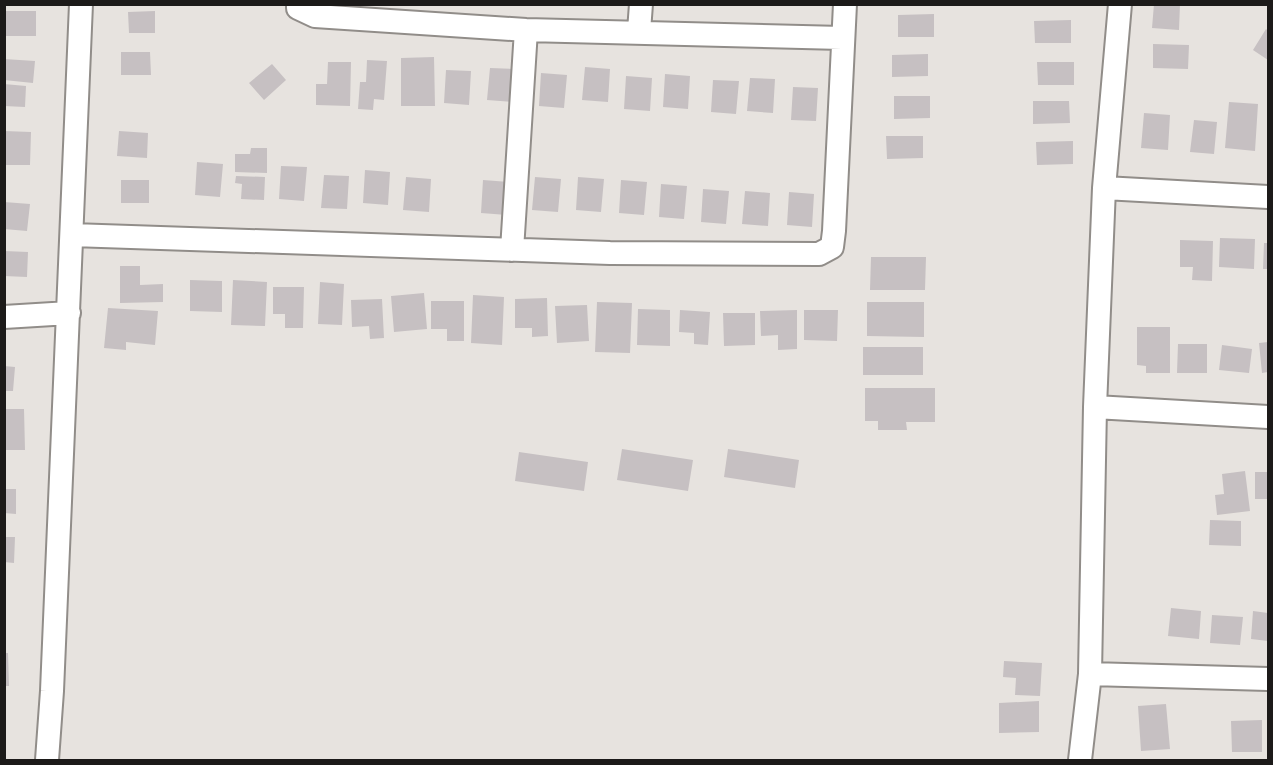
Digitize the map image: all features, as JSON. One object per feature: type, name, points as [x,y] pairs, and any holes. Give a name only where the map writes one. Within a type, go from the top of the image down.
[{"type":"street","points":[[47,760],[69,313],[81,4]]},
{"type":"street","points":[[298,4],[298,8],[315,16],[526,30],[842,38]]},
{"type":"street","points":[[639,32],[641,4]]},
{"type":"street","points":[[72,235],[610,253],[819,254],[832,247],[834,231],[845,4]]},
{"type":"street","points":[[1080,760],[1090,674],[1095,407],[1104,188],[1120,4]]},
{"type":"street","points":[[512,250],[526,30]]},
{"type":"street","points":[[1104,188],[1269,197]]},
{"type":"street","points":[[4,317],[69,313]]},
{"type":"street","points":[[1095,407],[1269,417]]},
{"type":"street","points":[[1090,674],[1269,679]]},
{"type":"building","points":[[1154,4],[1180,4],[1179,30],[1152,28]]},
{"type":"building","points":[[6,11],[36,11],[36,36],[6,36]]},
{"type":"building","points":[[155,11],[155,33],[129,33],[128,12]]},
{"type":"building","points":[[934,14],[934,37],[898,37],[898,15]]},
{"type":"building","points":[[1071,20],[1071,43],[1035,43],[1034,21]]},
{"type":"building","points":[[1266,29],[1268,31],[1268,60],[1253,50]]},
{"type":"building","points":[[1153,44],[1189,45],[1188,69],[1153,68]]},
{"type":"building","points":[[121,52],[150,52],[151,75],[121,75]]},
{"type":"building","points":[[928,54],[928,76],[892,77],[892,55]]},
{"type":"building","points":[[434,57],[435,106],[401,106],[401,58]]},
{"type":"building","points":[[4,59],[35,61],[33,83],[4,80]]},
{"type":"building","points":[[367,60],[387,61],[384,100],[374,99],[373,110],[358,109],[360,82],[366,82]]},
{"type":"building","points":[[328,62],[351,62],[350,106],[316,105],[316,84],[327,84]]},
{"type":"building","points":[[1037,62],[1074,62],[1074,85],[1038,85]]},
{"type":"building","points":[[272,64],[286,80],[264,100],[249,83]]},
{"type":"building","points":[[585,67],[610,69],[608,102],[582,100]]},
{"type":"building","points":[[490,68],[515,69],[513,102],[487,100]]},
{"type":"building","points":[[446,70],[471,71],[469,105],[444,103]]},
{"type":"building","points":[[541,73],[567,75],[564,108],[539,106]]},
{"type":"building","points":[[665,74],[690,76],[688,109],[663,107]]},
{"type":"building","points":[[626,76],[652,78],[650,111],[624,109]]},
{"type":"building","points":[[750,78],[775,79],[773,113],[747,111]]},
{"type":"building","points":[[713,80],[739,81],[736,114],[711,112]]},
{"type":"building","points":[[4,84],[26,86],[25,107],[4,106]]},
{"type":"building","points":[[793,87],[818,88],[816,121],[791,120]]},
{"type":"building","points":[[894,96],[930,96],[930,118],[894,119]]},
{"type":"building","points":[[1033,101],[1069,101],[1070,123],[1033,124]]},
{"type":"building","points":[[1229,102],[1258,104],[1255,151],[1225,148]]},
{"type":"building","points":[[1144,113],[1170,115],[1168,150],[1141,148]]},
{"type":"building","points":[[1194,120],[1217,122],[1214,154],[1190,152]]},
{"type":"building","points":[[4,131],[31,132],[30,165],[4,165]]},
{"type":"building","points":[[119,131],[148,133],[147,158],[117,156]]},
{"type":"building","points":[[886,136],[923,136],[923,158],[887,159]]},
{"type":"building","points":[[1073,141],[1073,164],[1037,165],[1036,142]]},
{"type":"building","points":[[251,148],[267,148],[267,173],[235,172],[235,154],[250,154]]},
{"type":"building","points":[[197,162],[223,164],[220,197],[195,195]]},
{"type":"building","points":[[281,166],[307,167],[304,201],[279,199]]},
{"type":"building","points":[[365,170],[390,172],[388,205],[363,203]]},
{"type":"building","points":[[324,175],[349,176],[347,209],[321,208]]},
{"type":"building","points":[[236,176],[265,177],[264,200],[241,199],[242,184],[235,183]]},
{"type":"building","points":[[406,177],[431,179],[429,212],[403,210]]},
{"type":"building","points":[[535,177],[561,179],[558,212],[532,210]]},
{"type":"building","points":[[578,177],[604,179],[601,212],[576,210]]},
{"type":"building","points":[[121,180],[149,180],[149,203],[121,203]]},
{"type":"building","points":[[483,180],[509,182],[507,215],[481,213]]},
{"type":"building","points":[[621,180],[647,182],[644,215],[619,213]]},
{"type":"building","points":[[661,184],[687,186],[684,219],[659,217]]},
{"type":"building","points":[[703,189],[729,191],[726,224],[701,222]]},
{"type":"building","points":[[745,191],[770,193],[768,226],[742,224]]},
{"type":"building","points":[[789,192],[814,194],[812,227],[787,225]]},
{"type":"building","points":[[4,202],[30,204],[27,231],[4,229]]},
{"type":"building","points":[[1220,238],[1255,239],[1254,269],[1219,267]]},
{"type":"building","points":[[1180,240],[1213,241],[1212,281],[1192,280],[1193,267],[1180,267]]},
{"type":"building","points":[[1264,243],[1268,243],[1268,269],[1263,269]]},
{"type":"building","points":[[4,251],[28,252],[27,277],[4,276]]},
{"type":"building","points":[[871,257],[926,257],[925,290],[870,290]]},
{"type":"building","points":[[120,266],[140,266],[140,285],[163,284],[163,302],[120,303]]},
{"type":"building","points":[[190,280],[222,281],[222,312],[190,311]]},
{"type":"building","points":[[233,280],[267,282],[265,326],[231,325]]},
{"type":"building","points":[[320,282],[344,284],[342,325],[318,324]]},
{"type":"building","points":[[273,287],[304,287],[303,328],[285,328],[285,314],[273,314]]},
{"type":"building","points":[[424,293],[427,329],[394,332],[391,296]]},
{"type":"building","points":[[473,295],[504,297],[502,345],[471,343]]},
{"type":"building","points":[[547,298],[548,336],[532,337],[532,328],[515,328],[515,299]]},
{"type":"building","points":[[382,299],[384,338],[370,339],[369,326],[352,327],[351,300]]},
{"type":"building","points":[[431,301],[464,301],[464,341],[447,341],[447,329],[431,329]]},
{"type":"building","points":[[597,302],[632,303],[630,353],[595,352]]},
{"type":"building","points":[[867,302],[924,302],[924,337],[867,336]]},
{"type":"building","points":[[587,305],[589,341],[557,343],[555,306]]},
{"type":"building","points":[[108,308],[158,311],[155,345],[126,342],[126,350],[104,348]]},
{"type":"building","points":[[638,309],[670,310],[670,346],[637,345]]},
{"type":"building","points":[[680,310],[710,312],[708,345],[694,344],[694,333],[679,332]]},
{"type":"building","points":[[797,310],[797,349],[778,350],[778,335],[761,336],[760,311]]},
{"type":"building","points":[[804,310],[838,310],[837,341],[804,340]]},
{"type":"building","points":[[723,313],[755,313],[755,345],[724,346]]},
{"type":"building","points":[[1137,327],[1170,327],[1170,373],[1146,373],[1146,366],[1137,365]]},
{"type":"building","points":[[1268,342],[1268,372],[1262,373],[1259,343]]},
{"type":"building","points":[[1178,344],[1207,344],[1207,373],[1177,373]]},
{"type":"building","points":[[1222,345],[1252,349],[1249,373],[1219,370]]},
{"type":"building","points":[[863,347],[923,347],[923,375],[863,375]]},
{"type":"building","points":[[4,366],[15,367],[13,391],[4,391]]},
{"type":"building","points":[[865,388],[935,388],[935,422],[906,422],[907,430],[878,430],[878,421],[865,421]]},
{"type":"building","points":[[4,409],[24,409],[25,450],[4,450]]},
{"type":"building","points":[[622,449],[693,460],[688,491],[617,480]]},
{"type":"building","points":[[728,449],[799,460],[795,488],[724,477]]},
{"type":"building","points":[[519,452],[588,462],[584,491],[515,481]]},
{"type":"building","points":[[1245,471],[1250,511],[1217,515],[1215,495],[1224,494],[1222,474]]},
{"type":"building","points":[[1255,472],[1268,472],[1268,499],[1255,499]]},
{"type":"building","points":[[4,489],[16,489],[16,514],[4,513]]},
{"type":"building","points":[[1210,520],[1241,521],[1241,546],[1209,545]]},
{"type":"building","points":[[4,537],[15,537],[14,563],[4,562]]},
{"type":"building","points":[[1171,608],[1201,611],[1199,639],[1168,636]]},
{"type":"building","points":[[1253,611],[1268,613],[1268,641],[1251,639]]},
{"type":"building","points":[[1212,615],[1243,617],[1240,645],[1210,643]]},
{"type":"building","points":[[4,653],[8,653],[9,686],[4,686]]},
{"type":"building","points":[[1004,661],[1042,663],[1040,696],[1015,695],[1016,678],[1003,677]]},
{"type":"building","points":[[1039,701],[1039,732],[999,733],[999,703]]},
{"type":"building","points":[[1166,704],[1170,749],[1141,751],[1138,706]]},
{"type":"building","points":[[1262,720],[1262,752],[1232,752],[1231,721]]}]
